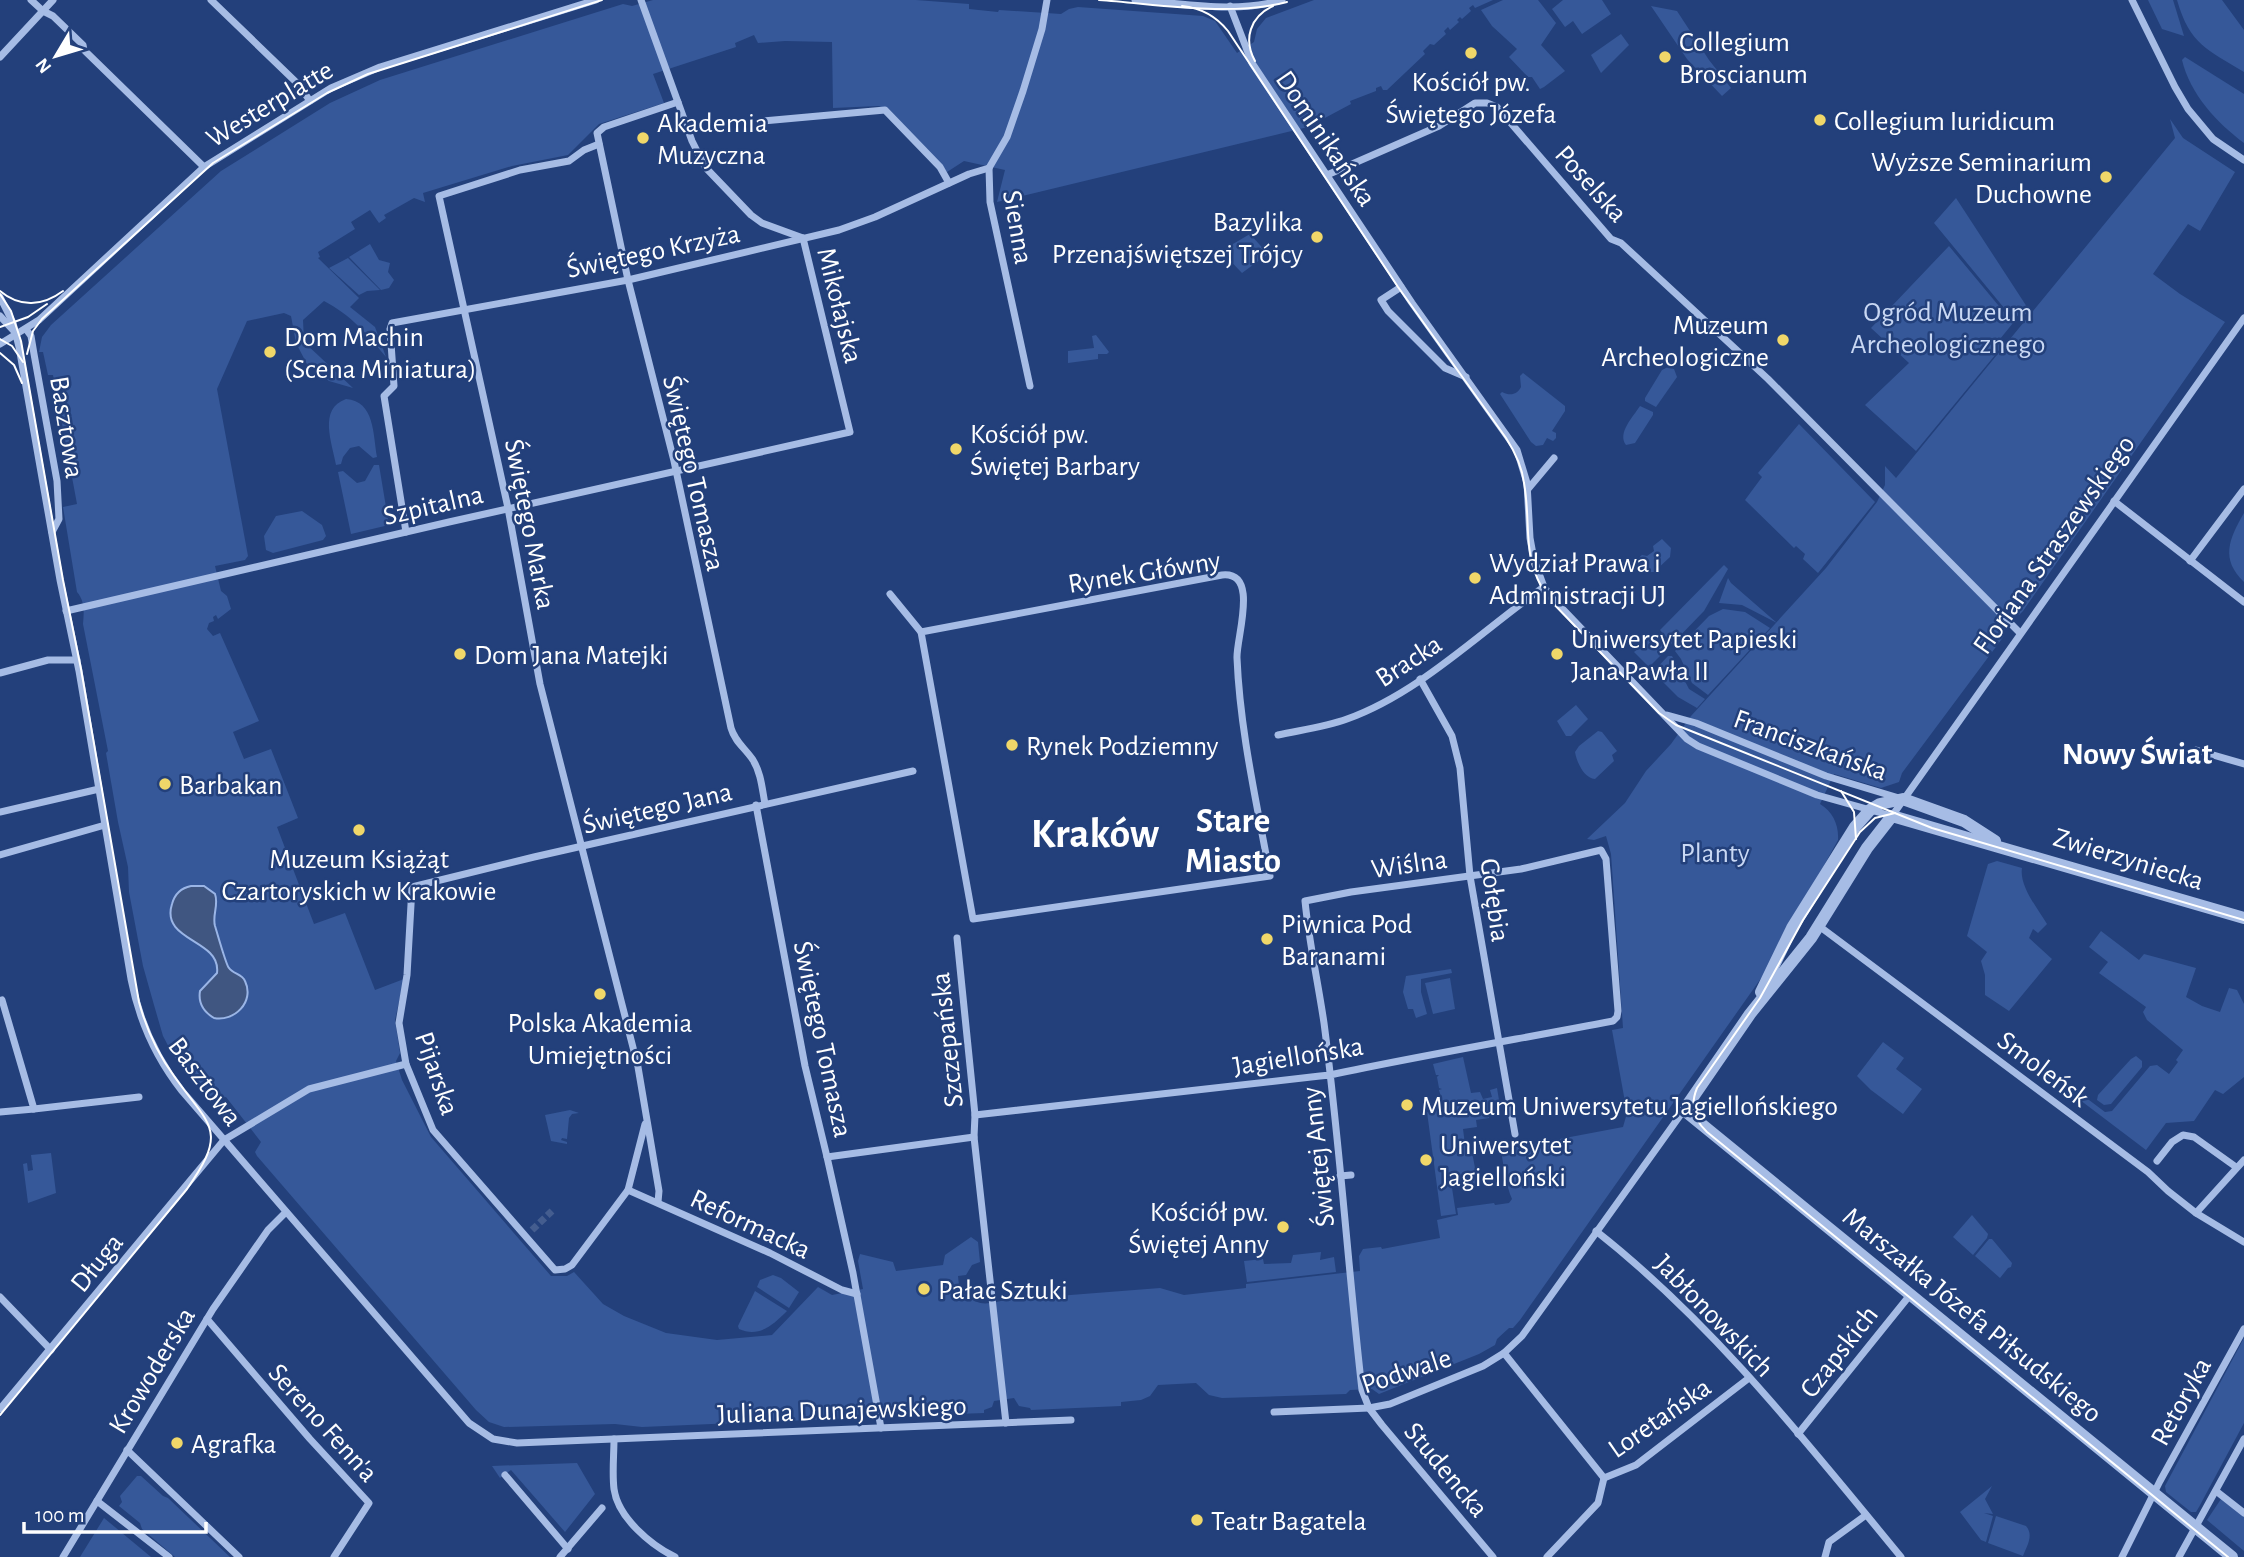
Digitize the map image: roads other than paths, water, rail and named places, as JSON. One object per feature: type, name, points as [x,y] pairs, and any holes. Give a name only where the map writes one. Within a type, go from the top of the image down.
[{"type":"street","points":[[31,0],[53,16],[83,45],[84,50],[204,167]]},
{"type":"street","points":[[0,57],[52,0]]},
{"type":"street","points":[[211,0],[298,84],[310,101]]},
{"type":"street","name":"Westerplatte","points":[[0,344],[39,320],[204,167],[310,101],[343,82],[380,67],[596,0]]},
{"type":"street","name":"Mikołajska","points":[[641,0],[701,160],[736,202],[762,223],[803,238],[850,432]]},
{"type":"street","name":"Sienna","points":[[1030,386],[990,202],[989,168],[1007,137],[1023,91],[1042,30],[1047,0]]},
{"type":"street","points":[[1135,0],[1230,6],[1258,5],[1282,0]]},
{"type":"street","points":[[2132,0],[2188,109],[2213,139],[2244,160]]},
{"type":"street","name":"Dominikańska","points":[[1230,6],[1252,63],[1401,287],[1467,377]]},
{"type":"street","name":"Świętego Marka","points":[[658,1202],[659,1191],[638,1067],[540,684],[508,508],[439,196],[520,170],[569,161],[584,150],[599,144],[597,134],[604,127],[678,102]]},
{"type":"street","name":"Poselska","points":[[1327,176],[1439,126],[1475,103],[1487,103],[1497,107],[1611,239],[1622,243],[1741,352],[2020,633]]},
{"type":"street","points":[[763,121],[885,110],[940,167],[949,183]]},
{"type":"street","name":"Świętego Tomasza","points":[[599,144],[628,280],[676,470],[731,728],[737,743],[755,764],[762,783],[761,804],[805,1066],[857,1294]]},
{"type":"street","name":"Świętego Krzyża","points":[[406,532],[384,396],[394,386],[390,329],[392,323],[628,280],[839,230],[989,168]]},
{"type":"street","points":[[1401,287],[1381,300],[1388,311],[1451,371],[1467,377]]},
{"type":"street","name":"Basztowa","points":[[0,297],[16,334],[133,990],[144,1026],[170,1076],[464,1419],[479,1432],[493,1439],[512,1443],[614,1439]]},
{"type":"street","points":[[0,316],[16,334]]},
{"type":"street","name":"Floriana Straszewskiego","points":[[1504,1353],[1522,1336],[1750,1014],[1819,926],[1867,848],[2244,318]]},
{"type":"street","name":"Basztowa","points":[[26,329],[33,345],[57,481],[59,519],[52,533]]},
{"type":"street","name":"Franciszkańska","points":[[1467,377],[1514,444],[1523,466],[1528,486],[1531,550],[1544,586],[1568,616],[1687,739],[1802,790],[1892,816]]},
{"type":"street","points":[[1792,416],[1799,410]]},
{"type":"street","name":"Szpitalna","points":[[66,611],[850,432]]},
{"type":"street","points":[[1528,486],[1553,458]]},
{"type":"street","points":[[2190,561],[2244,489]]},
{"type":"street","points":[[2114,501],[2244,602]]},
{"type":"street","name":"Rynek Główny","points":[[890,594],[921,632],[973,919],[1270,876],[1245,740],[1237,654],[1245,604],[1242,587],[1237,578],[1222,576],[921,632]]},
{"type":"street","name":"Bracka","points":[[1278,735],[1346,719],[1377,706],[1479,639],[1544,586]]},
{"type":"street","points":[[0,673],[48,660],[76,660]]},
{"type":"street","name":"Gołębia","points":[[1420,679],[1452,736],[1460,768],[1470,876],[1515,1134]]},
{"type":"street","name":"Franciszkańska","points":[[1665,714],[1696,723],[1826,776],[1903,799]]},
{"type":"street","points":[[2196,750],[2244,764]]},
{"type":"street","name":"Świętego Jana","points":[[412,887],[761,804],[913,771]]},
{"type":"street","points":[[0,812],[99,789]]},
{"type":"street","points":[[1870,810],[1880,804],[1903,799]]},
{"type":"street","name":"Zwierzyniecka","points":[[1903,799],[1964,821],[2001,846]]},
{"type":"street","name":"Floriana Straszewskiego","points":[[1750,1014],[1792,928],[1849,836],[1870,810]]},
{"type":"street","name":"Zwierzyniecka","points":[[1892,816],[2244,918]]},
{"type":"street","points":[[0,855],[105,825]]},
{"type":"street","name":"Wiślna","points":[[1305,901],[1351,892],[1521,869],[1601,850],[1606,859],[1618,1011]]},
{"type":"street","name":"Pijarska","points":[[412,887],[409,962],[399,1023],[406,1064],[433,1130],[555,1270]]},
{"type":"street","name":"Świętej Anny","points":[[1305,901],[1329,1075],[1362,1390],[1369,1408]]},
{"type":"street","name":"Smoleńsk","points":[[1819,926],[2148,1172],[2196,1213],[2244,1242]]},
{"type":"street","name":"Szczepańska","points":[[957,938],[975,1115],[974,1137],[1006,1423]]},
{"type":"street","points":[[1,998],[34,1109]]},
{"type":"street","name":"Jagiellońska","points":[[975,1115],[1329,1075],[1613,1021],[1618,1011]]},
{"type":"street","name":"Długa","points":[[0,1409],[224,1140],[309,1089],[406,1064]]},
{"type":"street","points":[[0,1112],[139,1097]]},
{"type":"street","name":"Marszałka Józefa Piłsudskiego","points":[[1684,1110],[2232,1557]]},
{"type":"street","name":"Świętego Marka","points":[[555,1270],[572,1265],[628,1190],[646,1120]]},
{"type":"street","points":[[2157,1161],[2172,1142],[2183,1135],[2194,1138],[2236,1167]]},
{"type":"street","points":[[827,1157],[974,1137]]},
{"type":"street","points":[[2196,1213],[2244,1160]]},
{"type":"street","points":[[1340,1176],[1351,1175]]},
{"type":"street","name":"Reformacka","points":[[628,1190],[769,1253],[842,1290],[857,1294]]},
{"type":"street","name":"Krowoderska","points":[[63,1557],[207,1319],[268,1230],[286,1212]]},
{"type":"street","points":[[525,1236],[531,1230]]},
{"type":"street","name":"Jabłonowskich","points":[[1596,1231],[1656,1279],[1749,1378],[1901,1557]]},
{"type":"street","points":[[857,1294],[881,1428]]},
{"type":"street","name":"Czapskich","points":[[1798,1434],[1910,1295]]},
{"type":"street","points":[[0,1297],[51,1350]]},
{"type":"street","name":"Sereno Fenn'a","points":[[207,1319],[369,1503],[334,1557]]},
{"type":"street","name":"Retoryka","points":[[2122,1557],[2244,1329]]},
{"type":"street","points":[[1504,1353],[1604,1478]]},
{"type":"street","name":"Podwale","points":[[1274,1412],[1369,1408],[1398,1401],[1483,1366],[1504,1353]]},
{"type":"street","name":"Loretańska","points":[[1547,1557],[1598,1503],[1604,1478],[1636,1465],[1749,1378]]},
{"type":"street","name":"Studencka","points":[[1369,1408],[1493,1557]]},
{"type":"street","name":"Juliana Dunajewskiego","points":[[614,1439],[1071,1420]]},
{"type":"street","points":[[614,1439],[616,1497],[656,1553],[675,1557]]},
{"type":"street","points":[[2179,1557],[2244,1439]]},
{"type":"street","points":[[127,1450],[239,1557]]},
{"type":"street","points":[[505,1475],[568,1549]]},
{"type":"street","points":[[2216,1491],[2244,1513]]},
{"type":"street","points":[[97,1501],[169,1557]]},
{"type":"street","points":[[560,1557],[602,1508]]},
{"type":"street","points":[[1825,1557],[1829,1542],[1866,1515]]},
{"type":"tunnel","points":[[532,1230],[552,1211]]},
{"type":"tram line","points":[[27,354],[33,331],[42,319],[213,163],[327,93],[368,74],[602,0]]},
{"type":"tram line","points":[[1099,0],[1217,9],[1241,9],[1287,2]]},
{"type":"tram line","points":[[1182,6],[1208,14],[1228,31],[1398,287],[1509,443],[1518,459],[1523,477],[1530,555],[1539,583],[1548,598],[1659,713],[1676,725],[1932,828],[2244,920]]},
{"type":"tram line","points":[[1255,61],[1251,53],[1251,29],[1259,16],[1273,6]]},
{"type":"tram line","points":[[0,291],[15,300],[32,303],[48,300],[63,291]]},
{"type":"tram line","points":[[0,294],[11,311],[21,341],[139,1002],[158,1050],[205,1118],[211,1140],[208,1153],[187,1189],[0,1415]]},
{"type":"tram line","points":[[0,327],[28,317],[47,304]]},
{"type":"tram line","points":[[0,339],[12,346],[23,362]]},
{"type":"tram line","points":[[0,353],[14,365],[22,383]]},
{"type":"tram line","points":[[1841,791],[1854,812],[1856,839]]},
{"type":"tram line","points":[[1895,813],[1875,818],[1860,832],[1803,920],[1760,998],[1697,1088],[1694,1100],[1696,1117],[1707,1132],[2228,1557]]},
{"type":"place","name":"Kościół pw. Świętego Józefa","points":[[1471,53]]},
{"type":"place","name":"Collegium Broscianum","points":[[1665,57]]},
{"type":"place","name":"Collegium Iuridicum","points":[[1820,120]]},
{"type":"place","name":"Akademia Muzyczna","points":[[643,138]]},
{"type":"place","name":"Wyższe Seminarium Duchowne","points":[[2106,177]]},
{"type":"place","name":"Bazylika Przenajświętszej Trójcy","points":[[1317,237]]},
{"type":"place","name":"Muzeum Archeologiczne","points":[[1783,340]]},
{"type":"place","name":"Dom Machin (Scena Miniatura)","points":[[270,352]]},
{"type":"place","name":"Kościół pw. Świętej Barbary","points":[[956,449]]},
{"type":"place","name":"Wydział Prawa i Administracji UJ","points":[[1475,578]]},
{"type":"place","name":"Dom Jana Matejki","points":[[460,654]]},
{"type":"place","name":"Uniwersytet Papieski Jana Pawła II","points":[[1557,654]]},
{"type":"place","name":"Rynek Podziemny","points":[[1012,745]]},
{"type":"place","name":"Barbakan","points":[[165,784]]},
{"type":"place","name":"Muzeum Książąt Czartoryskich w Krakowie","points":[[359,830]]},
{"type":"place","name":"Piwnica Pod Baranami","points":[[1267,939]]},
{"type":"place","name":"Polska Akademia Umiejętności","points":[[600,994]]},
{"type":"place","name":"Muzeum Uniwersytetu Jagiellońskiego","points":[[1407,1105]]},
{"type":"place","name":"Uniwersytet Jagielloński","points":[[1426,1160]]},
{"type":"place","name":"Kościół pw. Świętej Anny","points":[[1283,1227]]},
{"type":"place","name":"Pałac Sztuki","points":[[924,1289]]},
{"type":"place","name":"Agrafka","points":[[177,1443]]},
{"type":"place","name":"Teatr Bagatela","points":[[1197,1520]]},
{"type":"district","name":"Nowy Świat","points":[[2137,753]]},
{"type":"district","name":"Kraków","points":[[1095,832]]},
{"type":"district","name":"Stare Miasto","points":[[1233,840]]},
{"type":"park label","name":"Ogród Muzeum Archeologicznego","points":[[1948,327]]},
{"type":"park label","name":"Planty","points":[[1715,852]]}]
